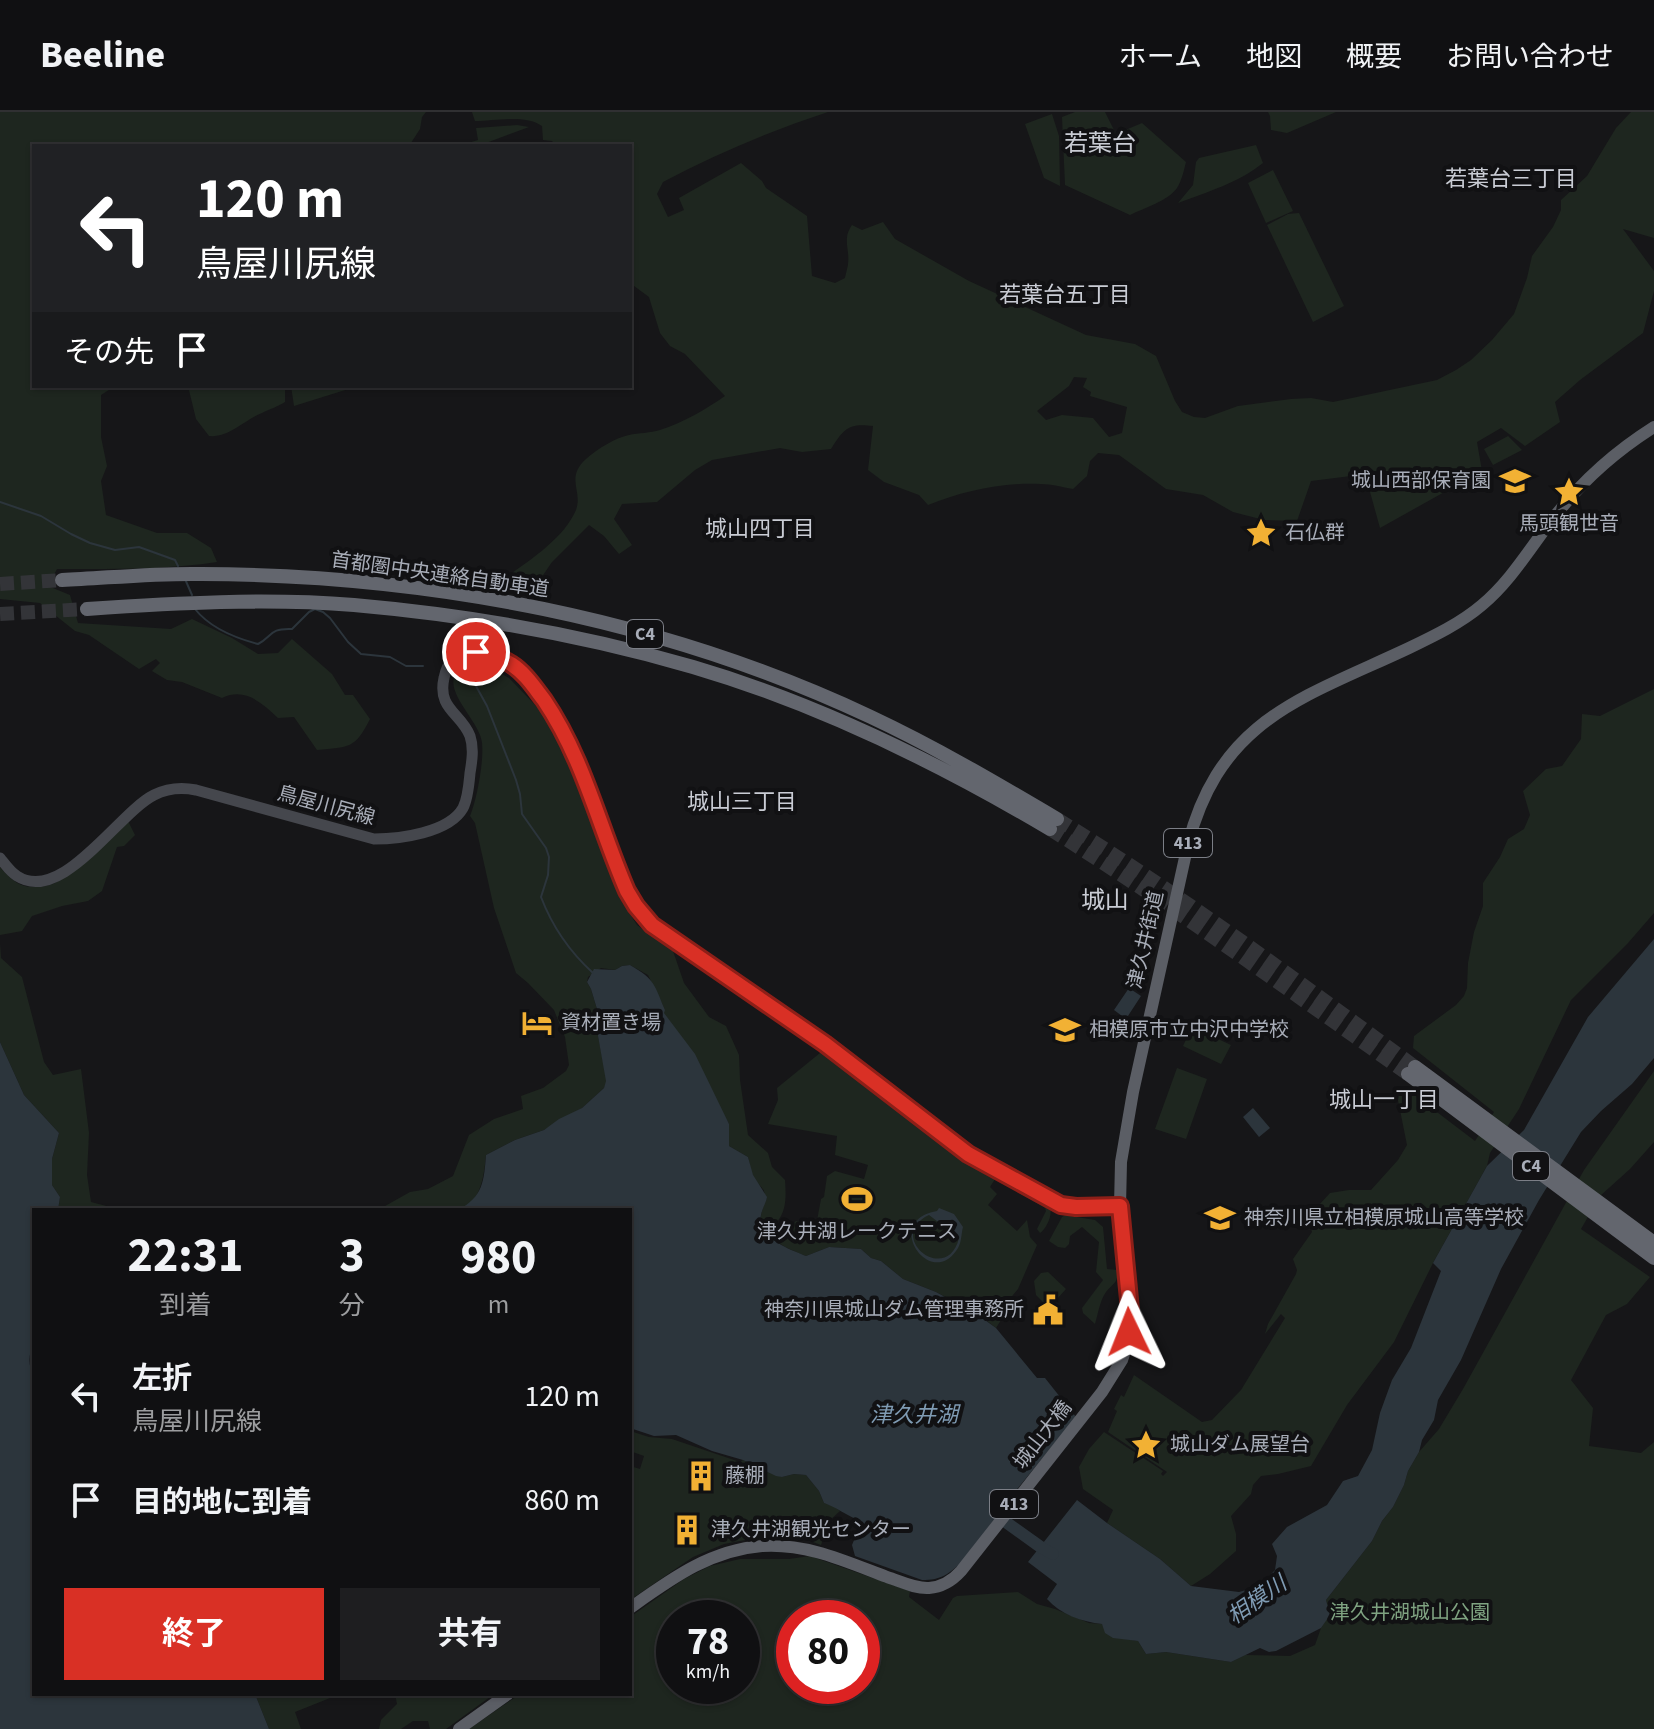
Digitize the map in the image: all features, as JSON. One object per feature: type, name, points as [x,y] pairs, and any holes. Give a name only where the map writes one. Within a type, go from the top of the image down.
[{"type":"highway","name":"津久井街道","points":[[1102,1392],[1122,1360],[1129,1332],[1130,1310],[1120,1206],[1121,1162],[1133,1092],[1188,844],[1199,807],[1220,768],[1251,732],[1280,711],[1450,627],[1477,609],[1512,576],[1555,516],[1585,481],[1654,427]]},
{"type":"highway","name":"首都圏中央連絡自動車道","points":[[62,580],[198,574],[305,578],[465,595],[572,615],[643,633],[769,675],[871,717],[974,771],[1054,824],[864,731],[764,690],[630,650],[454,617],[353,605],[211,602],[87,609]]},
{"type":"highway","name":"C4","points":[[1654,1241],[1411,1071],[1654,1258]]},
{"type":"highway","name":"城山大橋","points":[[632,1607],[680,1573],[702,1562],[738,1549],[766,1546],[818,1552],[922,1588],[937,1587],[951,1581],[1102,1392]]},
{"type":"highway","points":[[459,1729],[505,1696]]},
{"type":"main road","name":"鳥屋川尻線","points":[[0,858],[14,874],[27,881],[54,878],[78,861],[147,798],[172,788],[196,790],[374,839],[398,838],[446,824],[456,818],[465,804],[472,752],[469,735],[445,702],[444,675],[458,655],[470,651],[491,656],[512,665],[523,674],[556,719],[577,759],[627,891],[652,925],[825,1044],[968,1154],[1061,1205],[1120,1206]]},
{"type":"green space","points":[[0,112],[426,112],[410,144],[32,144],[32,388],[112,388],[101,395],[101,437],[107,466],[101,481],[106,515],[157,533],[187,533],[211,548],[217,562],[157,568],[57,569],[48,586],[70,595],[78,623],[171,629],[192,619],[258,654],[278,653],[292,639],[332,674],[345,695],[353,695],[370,719],[360,736],[350,745],[317,750],[294,717],[278,718],[253,698],[238,694],[222,698],[182,682],[167,680],[152,671],[160,663],[156,659],[139,669],[89,635],[75,631],[40,603],[0,599]]},
{"type":"green space","points":[[472,112],[828,112],[744,144],[663,182],[657,194],[668,217],[684,210],[679,198],[741,163],[766,188],[807,216],[812,276],[835,283],[845,278],[847,235],[852,225],[862,230],[883,222],[895,239],[969,281],[1086,335],[1135,344],[1156,356],[1175,401],[1182,412],[1194,417],[1205,418],[1238,406],[1291,399],[1311,398],[1333,402],[1437,380],[1471,360],[1514,314],[1532,256],[1553,227],[1561,210],[1561,200],[1587,176],[1616,128],[1631,112],[1654,112],[1654,238],[1623,229],[1654,271],[1654,291],[1643,333],[1555,402],[1560,422],[1525,446],[1501,428],[1477,442],[1482,471],[1380,528],[1367,481],[1351,476],[1311,481],[1297,521],[1264,520],[1233,512],[1203,495],[1166,489],[1119,455],[1098,453],[1090,461],[1087,476],[1073,489],[1045,484],[1012,484],[969,492],[928,505],[919,495],[884,482],[868,470],[873,426],[858,425],[848,428],[831,449],[802,452],[780,448],[712,460],[657,502],[622,504],[614,519],[632,545],[619,554],[604,536],[589,525],[552,562],[539,581],[518,584],[500,581],[543,550],[563,531],[576,510],[575,478],[586,459],[618,439],[669,427],[725,396],[685,354],[670,346],[660,333],[649,297],[632,284],[632,144],[554,144],[543,140],[542,126],[519,119],[475,121]],"holes":[[[1074,377],[1087,378],[1083,387],[1091,392],[1090,396],[1127,407],[1122,433],[1109,437],[1093,418],[1062,415],[1046,420],[1037,411],[1069,386]]]},
{"type":"green space","points":[[1075,112],[1105,112],[1116,134],[1142,123],[1186,162],[1177,188],[1162,200],[1130,215],[1065,185],[1062,117]]},
{"type":"green space","points":[[1268,112],[1336,112],[1287,133],[1271,130]]},
{"type":"green space","points":[[1052,114],[1059,136],[1060,186],[1044,178],[1025,124]]},
{"type":"green space","points":[[529,127],[483,144],[465,144],[478,140],[476,128]]},
{"type":"green space","points":[[1256,145],[1263,163],[1233,182],[1178,203],[1193,185],[1199,158]]},
{"type":"green space","points":[[1273,170],[1293,211],[1266,223],[1248,183]]},
{"type":"green space","points":[[1299,213],[1344,306],[1313,322],[1267,225],[1288,214]]},
{"type":"green space","points":[[188,388],[285,388],[285,402],[216,436],[209,436],[196,419]]},
{"type":"green space","points":[[291,388],[352,388],[294,406]]},
{"type":"green space","points":[[1508,436],[1522,450],[1493,465],[1484,449]]},
{"type":"green space","points":[[468,664],[486,665],[509,678],[541,711],[563,752],[619,897],[637,925],[673,951],[684,983],[709,1017],[726,1026],[739,1055],[748,1135],[768,1153],[772,1167],[785,1180],[786,1197],[777,1222],[790,1227],[796,1221],[816,1226],[827,1176],[835,1171],[864,1179],[868,1165],[835,1155],[837,1136],[768,1124],[778,1100],[777,1088],[820,1053],[832,1053],[1049,1204],[1049,1220],[1040,1233],[1037,1229],[1045,1208],[995,1179],[990,1187],[997,1194],[988,1205],[1017,1231],[1027,1220],[1030,1237],[1037,1245],[1018,1289],[1008,1301],[1008,1309],[996,1328],[978,1314],[903,1279],[861,1249],[829,1247],[806,1256],[770,1236],[761,1224],[764,1191],[754,1178],[748,1157],[729,1146],[729,1124],[663,1012],[665,1010],[648,975],[630,965],[615,970],[601,968],[588,977],[597,1009],[598,1036],[607,1081],[604,1088],[582,1108],[544,1130],[486,1155],[479,1189],[463,1208],[382,1208],[410,1192],[428,1189],[453,1176],[469,1135],[494,1119],[523,1109],[521,1096],[543,1088],[566,1071],[569,1065],[565,1037],[554,1010],[516,973],[494,908],[475,823],[470,816],[479,780],[482,743],[455,690],[453,680],[457,672]]},
{"type":"green space","points":[[1654,689],[1654,913],[1571,1000],[1519,1109],[1490,1153],[1487,1166],[1433,1263],[1394,1342],[1347,1405],[1311,1466],[1261,1476],[1253,1485],[1251,1494],[1231,1516],[1236,1534],[1236,1551],[1191,1586],[1160,1559],[1107,1523],[1113,1510],[1083,1489],[1079,1467],[1104,1432],[1163,1471],[1163,1476],[1167,1472],[1108,1432],[1117,1411],[1114,1409],[1121,1395],[1124,1397],[1134,1375],[1202,1422],[1212,1420],[1241,1390],[1285,1318],[1281,1314],[1265,1334],[1296,1274],[1293,1259],[1312,1232],[1308,1217],[1330,1193],[1371,1190],[1407,1145],[1398,1100],[1404,1087],[1475,1141],[1494,1112],[1413,1048],[1414,1036],[1464,996],[1474,932],[1483,906],[1483,883],[1508,839],[1524,829],[1530,815],[1523,791],[1546,769],[1562,766],[1581,739],[1582,714],[1600,716]]},
{"type":"green space","points":[[128,821],[135,835],[124,846],[117,847],[102,891],[88,901],[32,916],[22,931],[0,935],[0,867],[21,885],[50,885],[79,866]]},
{"type":"green space","points":[[0,943],[1,958],[22,977],[44,1062],[53,1075],[81,1069],[89,1133],[87,1175],[91,1202],[111,1208],[58,1208],[60,1197],[52,1185],[52,1159],[59,1133],[24,1095],[0,1042]]},
{"type":"green space","points":[[1192,1027],[1231,1045],[1221,1064],[1183,1046]]},
{"type":"green space","points":[[1177,1068],[1207,1079],[1186,1139],[1155,1129]]},
{"type":"green space","name":"津久井湖城山公園","points":[[1654,1071],[1654,1142],[1600,1196],[1581,1229],[1650,1277],[1627,1304],[1606,1315],[1571,1380],[1593,1408],[1589,1446],[1641,1453],[1654,1442],[1654,1729],[469,1729],[517,1696],[632,1696],[632,1616],[684,1579],[710,1566],[740,1559],[810,1556],[910,1591],[909,1597],[939,1620],[957,1596],[1018,1592],[1037,1604],[1089,1623],[1102,1624],[1113,1637],[1138,1641],[1146,1654],[1166,1652],[1231,1662],[1245,1655],[1290,1656],[1315,1645],[1329,1615],[1326,1600],[1372,1541],[1393,1507],[1419,1452],[1439,1429],[1584,1170]]},
{"type":"green space","points":[[1065,1215],[1095,1220],[1103,1227],[1107,1269],[1117,1270],[1116,1280],[1104,1295],[1095,1324],[1082,1308],[1103,1280],[1096,1272],[1099,1242],[1082,1227],[1070,1236],[1065,1248],[1049,1241]]},
{"type":"green space","points":[[1048,1272],[1066,1289],[1049,1308],[1036,1295],[1034,1281],[1041,1273]]},
{"type":"green space","points":[[632,1432],[672,1439],[740,1462],[743,1460],[782,1477],[806,1475],[824,1503],[840,1511],[829,1521],[821,1545],[797,1536],[777,1534],[724,1544],[693,1557],[632,1599],[632,1467],[640,1469],[644,1456],[632,1452]]},
{"type":"green space","points":[[256,1696],[335,1696],[295,1712],[301,1729],[269,1729]]},
{"type":"green space","points":[[395,1696],[491,1696],[446,1729],[430,1729],[428,1721],[413,1721],[401,1729],[379,1729],[381,1720],[397,1704]]},
{"type":"water","points":[[1654,939],[1654,1058],[1632,1084],[1581,1132],[1539,1200],[1501,1269],[1461,1360],[1438,1400],[1434,1420],[1393,1507],[1372,1541],[1326,1600],[1330,1615],[1321,1628],[1276,1651],[1260,1648],[1231,1662],[1166,1652],[1146,1654],[1138,1641],[1113,1638],[1105,1633],[1102,1624],[1072,1616],[1052,1604],[1047,1599],[1057,1584],[1028,1562],[1077,1500],[1160,1559],[1191,1586],[1239,1592],[1260,1586],[1275,1570],[1277,1556],[1272,1544],[1287,1527],[1327,1505],[1343,1481],[1358,1476],[1372,1450],[1380,1413],[1392,1380],[1411,1348],[1441,1271],[1433,1263],[1487,1166],[1524,1130],[1588,1017]]},
{"type":"water","name":"津久井湖","points":[[630,965],[653,984],[664,1013],[695,1054],[729,1124],[729,1146],[748,1157],[753,1175],[767,1197],[761,1223],[769,1236],[806,1256],[829,1247],[861,1249],[903,1279],[936,1292],[978,1315],[996,1328],[1037,1378],[1045,1378],[1076,1417],[1001,1509],[969,1554],[944,1576],[922,1580],[855,1556],[852,1545],[859,1528],[858,1520],[824,1503],[806,1475],[776,1476],[676,1435],[654,1436],[632,1429],[632,1208],[461,1208],[473,1200],[481,1187],[486,1155],[544,1130],[582,1108],[604,1088],[606,1081],[597,1009],[587,982],[594,969],[615,970]]},
{"type":"water","points":[[1129,988],[1141,996],[1126,1019],[1114,1010]]},
{"type":"water","points":[[0,1042],[24,1095],[59,1133],[52,1159],[52,1185],[60,1197],[58,1208],[32,1208],[32,1696],[256,1696],[269,1729],[0,1729]]},
{"type":"water","points":[[1253,1108],[1270,1128],[1259,1137],[1243,1117]]},
{"type":"water","points":[[939,1208],[954,1214],[963,1227],[956,1251],[945,1261],[934,1262],[916,1249],[912,1238],[913,1226],[921,1217]],"holes":[[[929,1215],[959,1238],[952,1252],[943,1258],[932,1258],[923,1253],[913,1234],[917,1224]]]},
{"type":"waterway","points":[[0,502],[41,516],[90,543],[115,550],[139,547],[175,560],[178,566]]},
{"type":"waterway","points":[[185,579],[192,595]]},
{"type":"waterway","points":[[195,609],[208,622],[224,631],[258,644],[275,631],[292,629],[315,609],[330,618],[361,654],[390,657],[406,666],[423,666]]},
{"type":"waterway","points":[[476,686],[516,780],[522,814],[549,857],[548,875],[541,897],[562,938],[593,973]]},
{"type":"waterway","name":"相模川","points":[[996,1515],[1053,1554]]},
{"type":"tunnel","points":[[0,584],[62,580]]},
{"type":"tunnel","points":[[0,614],[87,609]]},
{"type":"tunnel","points":[[1057,819],[1194,908],[1415,1067]]},
{"type":"tunnel","points":[[1050,829],[1186,918],[1408,1074]]},
{"type":"place","name":"城山西部保育園","points":[[1515,481]]},
{"type":"place","name":"馬頭観世音","points":[[1569,492]]},
{"type":"place","name":"石仏群","points":[[1261,533]]},
{"type":"place","name":"資材置き場","points":[[537,1023]]},
{"type":"place","name":"相模原市立中沢中学校","points":[[1065,1030]]},
{"type":"place","name":"津久井湖レークテニス","points":[[857,1199]]},
{"type":"place","name":"神奈川県立相模原城山高等学校","points":[[1220,1218]]},
{"type":"place","name":"神奈川県城山ダム管理事務所","points":[[1048,1310]]},
{"type":"place","name":"城山ダム展望台","points":[[1146,1445]]},
{"type":"place","name":"藤棚","points":[[701,1476]]},
{"type":"place","name":"津久井湖観光センター","points":[[687,1530]]},
{"type":"district","name":"若葉台","points":[[1100,143]]},
{"type":"district","name":"若葉台三丁目","points":[[1511,179]]},
{"type":"district","name":"若葉台五丁目","points":[[1065,295]]},
{"type":"district","name":"城山四丁目","points":[[760,529]]},
{"type":"district","name":"城山三丁目","points":[[742,802]]},
{"type":"district","name":"城山","points":[[1105,900]]},
{"type":"district","name":"城山一丁目","points":[[1384,1100]]},
{"type":"route","points":[[476,652],[505,661],[520,671],[556,719],[577,759],[627,891],[652,925],[825,1044],[968,1154],[1052,1202],[1070,1207],[1120,1206],[1130,1310],[1129,1332]]}]
